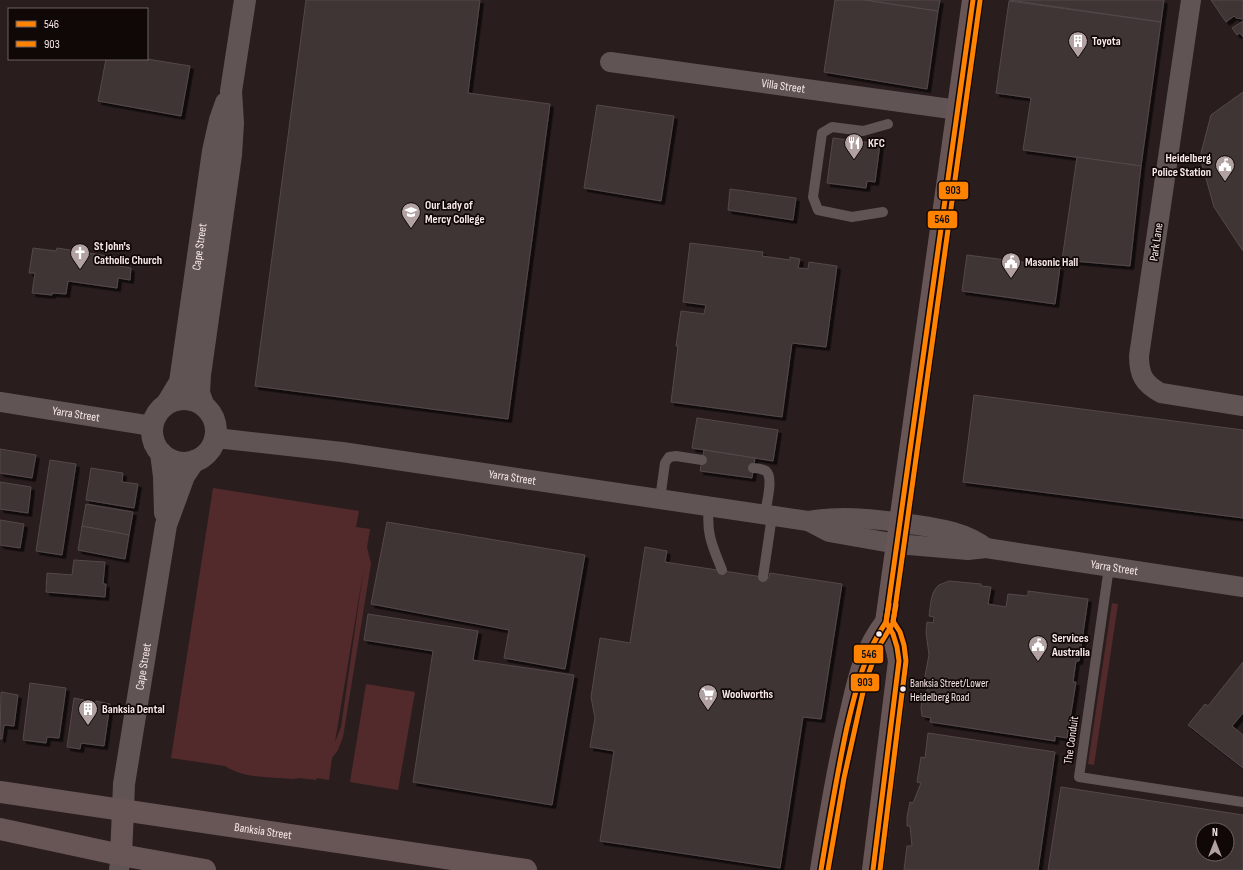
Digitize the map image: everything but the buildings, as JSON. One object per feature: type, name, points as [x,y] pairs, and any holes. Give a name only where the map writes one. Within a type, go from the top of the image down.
[{"type":"highway","points":[[821,870],[840,759],[862,668],[871,644],[886,622],[973,0]]},
{"type":"highway","points":[[873,870],[899,661],[893,634],[886,622]]},
{"type":"highway","name":"Banksia Street","points":[[0,792],[526,870]]},
{"type":"highway","points":[[120,863],[123,810]]},
{"type":"highway","points":[[0,829],[120,863],[205,870]]},
{"type":"street","name":"Cape Street","points":[[168,402],[180,382],[213,152],[220,120],[231,91],[245,0]]},
{"type":"street","name":"Park Lane","points":[[1192,0],[1139,356],[1140,369],[1145,381],[1161,393],[1243,406]]},
{"type":"street","name":"Villa Street","points":[[610,62],[958,110]]},
{"type":"street","name":"Cape Street","points":[[203,404],[199,393],[200,375],[231,155],[233,123],[231,91]]},
{"type":"street","points":[[186,398],[203,404],[210,411],[214,419],[216,438],[213,446],[202,458],[185,463],[176,462],[168,459],[155,445],[152,436],[152,426],[160,408],[168,402],[186,398]]},
{"type":"street","name":"Yarra Street","points":[[0,402],[152,426]]},
{"type":"street","name":"Yarra Street","points":[[216,438],[342,452],[808,521],[830,518],[856,518],[900,522],[960,534],[971,538],[986,548]]},
{"type":"street","name":"Cape Street","points":[[161,453],[164,477],[166,525]]},
{"type":"street","name":"Cape Street","points":[[123,810],[124,784],[166,525],[184,476],[194,461]]},
{"type":"street","name":"Yarra Street","points":[[808,521],[818,527],[834,533],[897,544],[956,550],[986,548],[1243,587]]},
{"type":"lane","points":[[884,212],[852,217],[818,210],[813,197],[822,133],[832,127],[863,130],[888,124]]},
{"type":"lane","points":[[660,499],[667,460],[669,458],[676,456],[702,460]]},
{"type":"lane","points":[[753,468],[765,470],[769,476],[768,515],[763,576]]},
{"type":"lane","points":[[709,506],[709,534],[722,570]]},
{"type":"lane","name":"The Conduit","points":[[1109,567],[1079,777],[1243,802]]},
{"type":"shaded area","points":[[213,488],[359,511],[356,527],[370,529],[367,547],[371,564],[343,737],[338,750],[332,758],[329,780],[317,778],[316,780],[258,777],[241,773],[225,766],[171,758]],"holes":[[[364,567],[341,727],[335,742]]]},
{"type":"shaded area","points":[[1112,603],[1118,604],[1094,765],[1088,764]]},
{"type":"shaded area","points":[[366,684],[415,692],[398,790],[350,782]]},
{"type":"transit line","name":"546","points":[[821,870],[840,762],[854,699],[866,659],[878,634],[886,622],[973,0]]},
{"type":"transit line","name":"903","points":[[828,870],[844,778],[865,683],[878,648],[893,623],[980,1]]},
{"type":"transit line","name":"546","points":[[873,870],[899,661],[893,634],[886,622],[889,604]]},
{"type":"transit line","name":"903","points":[[880,870],[906,661],[904,645],[900,632],[893,621],[896,605]]},
{"type":"place","name":"Toyota","points":[[1078,58]]},
{"type":"place","name":"KFC","points":[[854,160]]},
{"type":"place","name":"Heidelberg Police Station","points":[[1225,182]]},
{"type":"place","name":"Our Lady of Mercy College","points":[[411,229]]},
{"type":"place","name":"St John's Catholic Church","points":[[80,270]]},
{"type":"place","name":"Masonic Hall","points":[[1011,279]]},
{"type":"place","name":"Services Australia","points":[[1038,662]]},
{"type":"place","name":"Banksia Street/Lower Heidelberg Road","points":[[903,689]]},
{"type":"place","name":"Woolworths","points":[[708,711]]},
{"type":"place","name":"Banksia Dental","points":[[88,726]]}]
